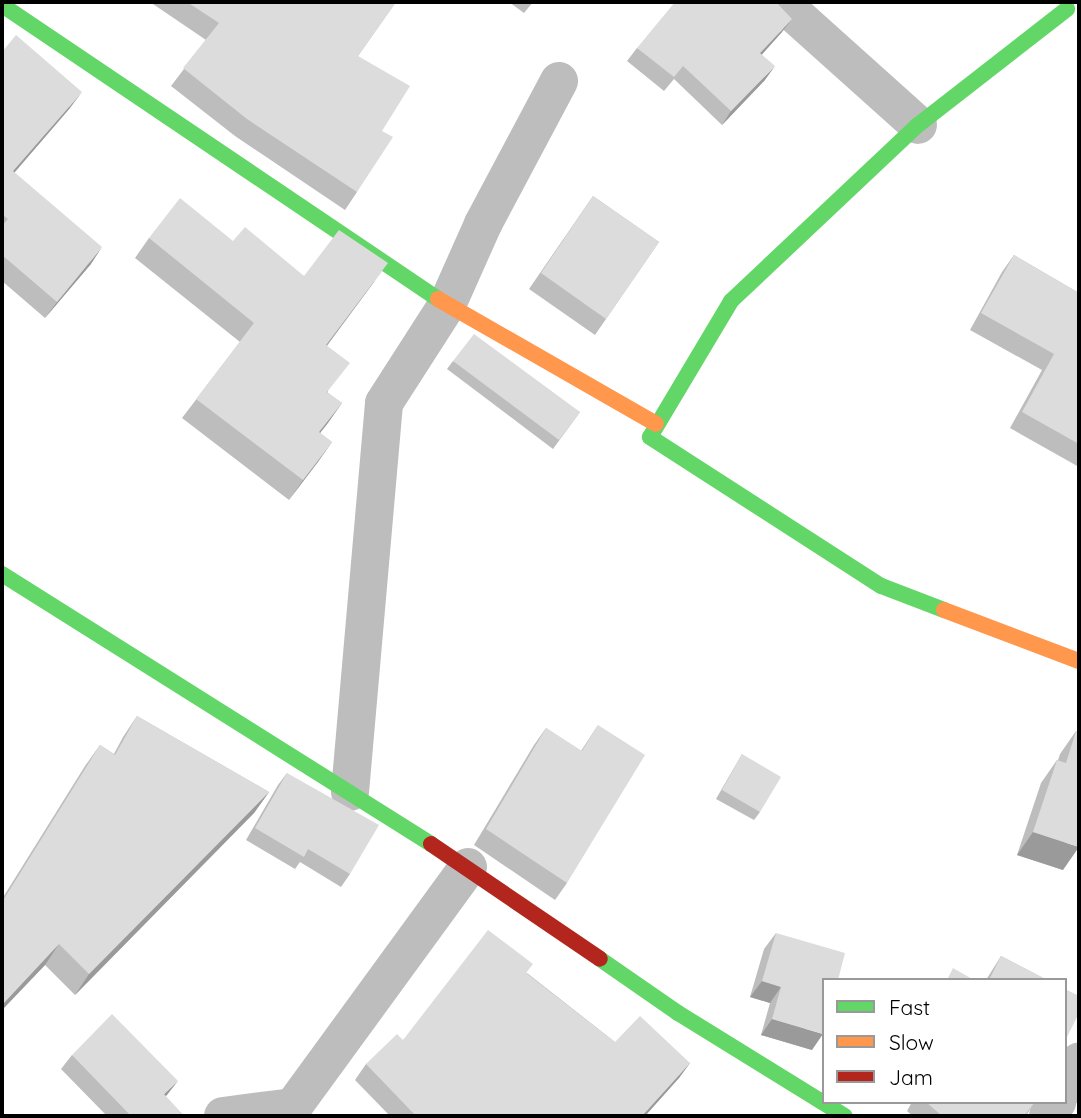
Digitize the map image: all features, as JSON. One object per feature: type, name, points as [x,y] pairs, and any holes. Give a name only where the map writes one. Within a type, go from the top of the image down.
[{"type":"street","points":[[781,2],[918,125]]},
{"type":"street","points":[[2,5],[447,305],[656,424]]},
{"type":"street","points":[[1073,9],[918,125],[731,301],[650,437],[880,586],[1079,662]]},
{"type":"street","points":[[350,792],[384,403],[447,305],[482,224],[559,81]]},
{"type":"street","points":[[2,575],[468,867],[678,1013],[822,1102]]},
{"type":"street","points":[[223,1116],[293,1107],[468,867]]},
{"type":"street","points":[[1067,1084],[1079,1062]]},
{"type":"street","points":[[826,1104],[845,1116]]},
{"type":"building","points":[[187,2],[396,2],[358,56],[410,86],[382,131],[393,137],[357,192],[247,119],[183,68],[219,23]]},
{"type":"building","points":[[675,2],[776,2],[792,19],[760,53],[775,66],[731,111],[683,66],[674,77],[637,48]]},
{"type":"building","points":[[16,35],[82,92],[13,171],[102,247],[57,302],[2,255],[2,226],[8,219],[2,214],[2,52]]},
{"type":"building","points":[[593,196],[659,242],[606,319],[541,273]]},
{"type":"building","points":[[180,198],[233,241],[245,227],[304,276],[339,230],[388,263],[326,345],[350,363],[327,392],[342,403],[319,432],[332,442],[303,480],[196,399],[254,323],[149,238]]},
{"type":"building","points":[[1014,255],[1079,293],[1079,444],[1022,412],[1054,354],[981,313]]},
{"type":"building","points":[[474,334],[580,412],[559,440],[453,361]]},
{"type":"building","points":[[137,716],[269,792],[89,974],[59,944],[2,1005],[2,902],[100,745],[115,755]]},
{"type":"building","points":[[598,725],[645,755],[567,883],[486,829],[546,728],[582,751]]},
{"type":"building","points":[[1076,731],[1079,732],[1079,847],[1033,832],[1057,760],[1066,763]]},
{"type":"building","points":[[742,754],[781,777],[760,812],[722,790]]},
{"type":"building","points":[[287,773],[379,825],[350,874],[308,849],[304,857],[255,828]]},
{"type":"building","points":[[488,930],[533,964],[526,973],[615,1042],[640,1016],[690,1063],[642,1116],[416,1116],[366,1064],[397,1034],[403,1040]]},
{"type":"building","points":[[776,933],[845,953],[839,978],[822,978],[822,1034],[772,1019],[781,987],[762,981]]},
{"type":"building","points":[[1001,956],[1043,978],[990,978]]},
{"type":"building","points":[[953,968],[970,978],[948,978]]},
{"type":"building","points":[[1067,990],[1079,996],[1079,1013],[1067,1037]]},
{"type":"building","points":[[112,1014],[178,1081],[164,1094],[184,1116],[131,1116],[72,1055]]},
{"type":"building","points":[[928,1104],[1033,1104],[1024,1116],[942,1116]]},
{"type":"traffic: fast","points":[[2,5],[438,299]]},
{"type":"traffic: fast","points":[[944,610],[881,586],[650,437],[731,301],[918,125],[1067,9]]},
{"type":"traffic: fast","points":[[2,574],[431,844]]},
{"type":"traffic: fast","points":[[600,959],[678,1013],[822,1102]]},
{"type":"traffic: fast","points":[[826,1104],[845,1116]]},
{"type":"traffic: slow","points":[[438,299],[656,424]]},
{"type":"traffic: slow","points":[[944,610],[1079,661]]},
{"type":"traffic: jam","points":[[431,844],[600,959]]}]
